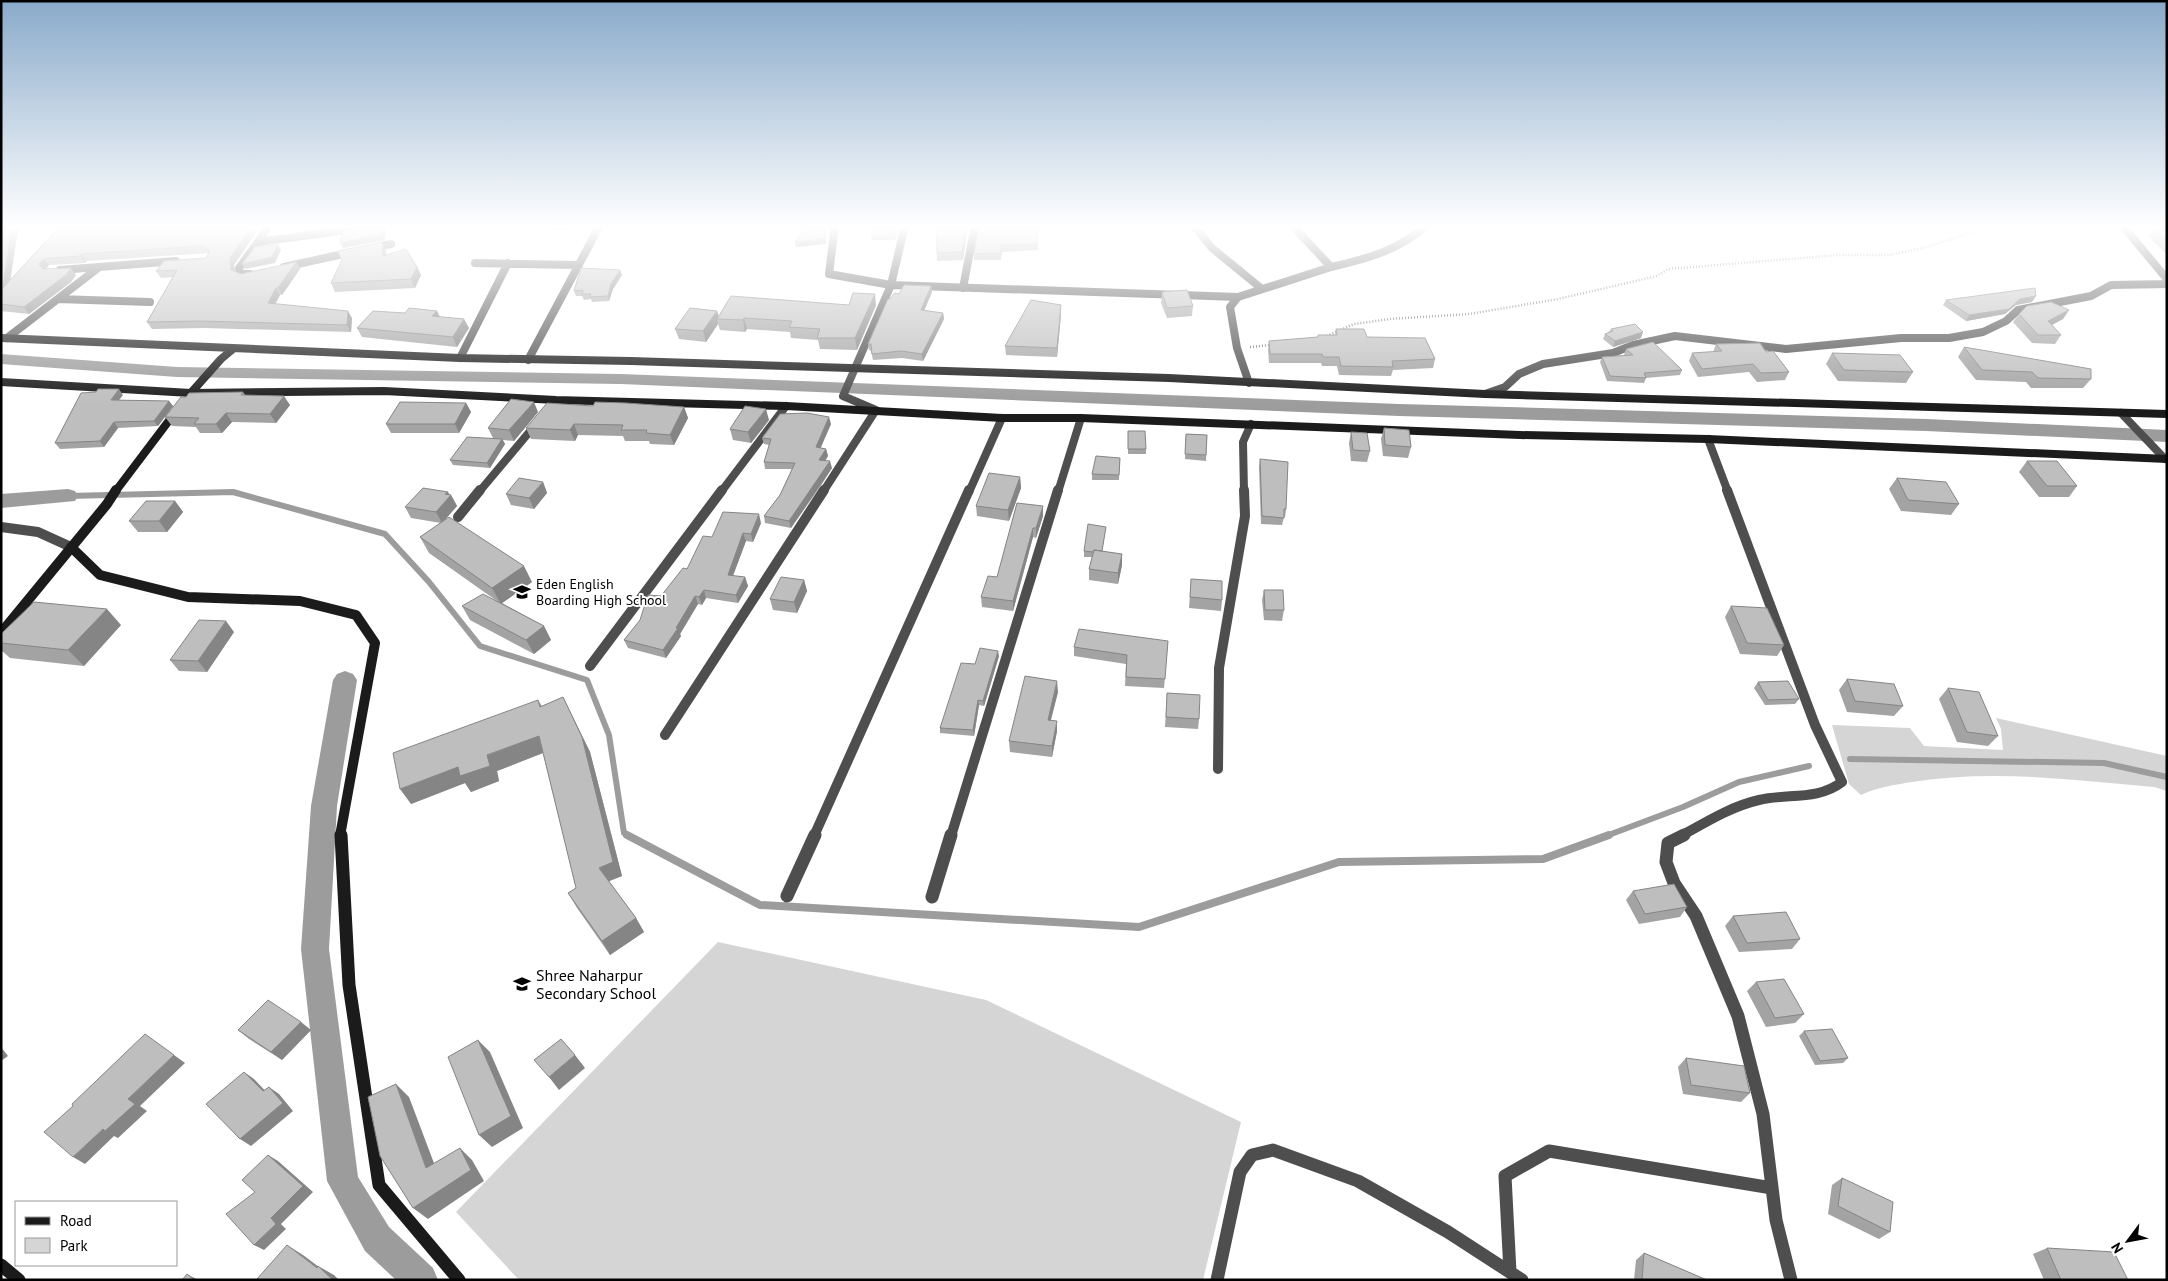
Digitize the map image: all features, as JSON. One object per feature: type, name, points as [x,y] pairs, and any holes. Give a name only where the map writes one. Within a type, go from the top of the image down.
[{"type":"main road","points":[[4,338],[460,358],[1160,377],[1485,394],[1749,400],[1989,410],[2167,414]]},
{"type":"main road","points":[[1,633],[107,504],[121,482],[191,393],[220,359],[233,349]]},
{"type":"main road","points":[[1,382],[191,393],[384,391],[550,407],[786,406],[1002,418],[1081,418],[1708,439],[2166,459]]},
{"type":"main road","points":[[71,547],[100,575],[180,594],[300,601],[356,615],[375,643],[340,838],[349,985],[379,1185],[459,1280]]},
{"type":"main road","points":[[1,1264],[19,1280]]},
{"type":"street","points":[[4,338],[76,285]]},
{"type":"street","points":[[460,358],[497,285]]},
{"type":"street","points":[[528,360],[568,285]]},
{"type":"street","points":[[665,734],[876,410],[844,396],[891,285],[1238,297],[1275,285]]},
{"type":"street","points":[[1257,285],[1262,289]]},
{"type":"street","points":[[1485,394],[1505,387],[1518,374],[1543,364],[1613,353],[1633,345],[1675,336],[1786,349],[1901,338],[1949,338],[1983,332],[2006,321],[2018,310],[2091,296],[2111,285],[2123,285]]},
{"type":"street","points":[[1238,297],[1230,307],[1237,348],[1249,383]]},
{"type":"street","points":[[58,299],[150,302]]},
{"type":"street","points":[[590,666],[786,406]]},
{"type":"street","points":[[458,517],[550,407]]},
{"type":"street","points":[[2121,413],[2166,459]]},
{"type":"street","points":[[787,896],[1002,418]]},
{"type":"street","points":[[932,896],[1081,418]]},
{"type":"street","points":[[1218,769],[1220,668],[1245,516],[1243,442],[1251,424]]},
{"type":"street","points":[[1708,439],[1815,725],[1842,782],[1833,790],[1766,798],[1723,814],[1668,843],[1666,862],[1674,883],[1696,916],[1738,1016],[1763,1114],[1776,1220],[1791,1280]]},
{"type":"street","points":[[1,527],[18,527],[45,534],[71,547]]},
{"type":"street","points":[[1217,1280],[1240,1172],[1252,1155],[1273,1150],[1358,1181],[1448,1232],[1516,1276]]},
{"type":"street","points":[[1516,1276],[1505,1176],[1549,1151],[1772,1188]]},
{"type":"path","points":[[1327,336],[1354,324],[1390,319],[1469,314],[1558,300],[1621,285]]},
{"type":"path","points":[[1237,348],[1273,344]]},
{"type":"green space","points":[[1996,718],[2167,756],[2167,791],[2154,787],[2063,779],[1972,776],[1899,784],[1861,795],[1849,784],[1832,725],[1910,728],[1924,746],[2003,750],[2001,729]]},
{"type":"green space","points":[[718,942],[986,1000],[1241,1122],[1203,1280],[519,1280],[456,1212]]},
{"type":"building","points":[[1,285],[3,285],[3,288],[6,285],[53,285],[24,307],[1,304]]},
{"type":"building","points":[[168,285],[280,285],[276,288],[268,303],[348,311],[347,325],[199,321],[147,322]]},
{"type":"building","points":[[576,285],[611,285],[608,296],[590,297],[591,294],[582,294],[583,290],[574,291]]},
{"type":"building","points":[[904,285],[931,286],[921,310],[943,313],[922,354],[901,351],[872,354],[871,344],[868,344],[888,299],[895,293],[899,294]]},
{"type":"building","points":[[2035,288],[2036,296],[2020,299],[2009,309],[1969,315],[1946,300]]},
{"type":"building","points":[[1187,290],[1193,306],[1167,308],[1162,292]]},
{"type":"building","points":[[853,293],[875,294],[855,338],[817,338],[820,329],[789,327],[792,321],[744,318],[743,320],[717,319],[731,296],[849,305]]},
{"type":"building","points":[[1031,300],[1061,305],[1057,348],[1005,346]]},
{"type":"building","points":[[2051,302],[2069,310],[2048,321],[2061,335],[2038,335],[2019,314],[2027,306]]},
{"type":"building","points":[[409,308],[437,311],[432,316],[464,319],[453,337],[357,328],[373,311],[405,313]]},
{"type":"building","points":[[690,308],[717,311],[703,331],[675,329]]},
{"type":"building","points":[[1635,324],[1643,332],[1615,341],[1605,334],[1613,331],[1611,329]]},
{"type":"building","points":[[1336,329],[1364,329],[1367,337],[1425,338],[1435,359],[1392,361],[1393,367],[1341,366],[1339,357],[1323,357],[1322,354],[1270,354],[1269,341],[1318,337],[1318,335],[1337,335]]},
{"type":"building","points":[[1653,342],[1682,370],[1644,373],[1646,378],[1610,376],[1602,357],[1633,355],[1626,349]]},
{"type":"building","points":[[1760,343],[1766,352],[1773,351],[1789,372],[1761,373],[1753,364],[1702,369],[1692,353],[1722,351],[1716,344]]},
{"type":"building","points":[[1964,347],[2091,369],[2091,379],[2038,378],[2032,372],[1982,370]]},
{"type":"building","points":[[1832,353],[1900,355],[1913,372],[1844,370]]},
{"type":"building","points":[[98,389],[119,389],[111,400],[169,401],[154,421],[114,422],[100,441],[55,443],[81,393],[96,392]]},
{"type":"building","points":[[243,392],[241,395],[284,396],[270,414],[226,413],[216,424],[194,424],[199,418],[165,417],[181,397],[186,397],[189,393]]},
{"type":"building","points":[[511,399],[534,402],[509,430],[488,428]]},
{"type":"building","points":[[400,402],[466,403],[455,424],[386,424]]},
{"type":"building","points":[[595,402],[684,407],[670,435],[646,433],[647,430],[621,430],[623,425],[574,424],[570,430],[526,428],[547,403],[593,406]]},
{"type":"building","points":[[745,406],[766,409],[748,432],[730,429]]},
{"type":"building","points":[[807,413],[829,417],[816,447],[826,449],[819,460],[830,461],[789,521],[764,516],[780,495],[795,463],[764,462],[771,439],[762,438],[780,414]]},
{"type":"building","points":[[1384,428],[1409,430],[1411,447],[1385,445]]},
{"type":"building","points":[[1128,431],[1145,431],[1146,449],[1128,449]]},
{"type":"building","points":[[1351,432],[1367,433],[1370,451],[1353,450]]},
{"type":"building","points":[[1186,434],[1207,435],[1206,455],[1185,454]]},
{"type":"building","points":[[467,437],[502,439],[487,463],[450,460]]},
{"type":"building","points":[[1096,456],[1120,458],[1119,475],[1092,474]]},
{"type":"building","points":[[1260,459],[1288,462],[1284,518],[1262,516]]},
{"type":"building","points":[[2027,461],[2057,461],[2077,486],[2047,486]]},
{"type":"building","points":[[989,473],[1020,477],[1008,510],[976,506]]},
{"type":"building","points":[[519,478],[543,482],[529,498],[506,494]]},
{"type":"building","points":[[1897,478],[1946,482],[1959,504],[1908,500]]},
{"type":"building","points":[[423,488],[448,492],[445,494],[451,495],[436,512],[405,507]]},
{"type":"building","points":[[146,501],[175,501],[159,521],[129,521]]},
{"type":"building","points":[[1017,503],[1043,506],[1036,528],[1033,528],[1013,601],[981,597],[988,576],[997,577]]},
{"type":"building","points":[[723,512],[759,514],[751,534],[743,533],[728,575],[745,577],[736,595],[704,590],[699,597],[695,596],[676,628],[678,628],[663,650],[624,640],[640,620],[648,595],[661,596],[683,568],[687,569],[703,536],[712,537]]},
{"type":"building","points":[[449,517],[524,566],[492,588],[420,537]]},
{"type":"building","points":[[1088,524],[1106,527],[1102,551],[1084,551]]},
{"type":"building","points":[[1094,550],[1122,554],[1118,573],[1089,569]]},
{"type":"building","points":[[781,577],[804,580],[794,602],[770,599]]},
{"type":"building","points":[[1191,579],[1222,581],[1222,600],[1190,597]]},
{"type":"building","points":[[1264,590],[1283,590],[1284,610],[1265,610]]},
{"type":"building","points":[[483,594],[544,626],[526,640],[462,606]]},
{"type":"building","points":[[34,602],[107,609],[68,650],[1,643],[1,634]]},
{"type":"building","points":[[1731,606],[1767,608],[1784,645],[1747,643]]},
{"type":"building","points":[[199,620],[226,621],[198,661],[170,660]]},
{"type":"building","points":[[1079,629],[1168,641],[1165,679],[1126,677],[1127,655],[1074,647]]},
{"type":"building","points":[[980,648],[998,651],[983,701],[978,700],[973,730],[940,728],[961,663],[975,664]]},
{"type":"building","points":[[1025,676],[1057,681],[1048,720],[1057,721],[1052,746],[1009,741]]},
{"type":"building","points":[[1847,679],[1894,684],[1903,706],[1855,701]]},
{"type":"building","points":[[1788,681],[1799,699],[1768,700],[1758,682]]},
{"type":"building","points":[[1948,688],[1979,692],[1998,736],[1967,732]]},
{"type":"building","points":[[1167,693],[1200,695],[1199,719],[1166,717]]},
{"type":"building","points":[[563,697],[582,737],[613,862],[599,868],[636,918],[602,941],[568,893],[576,888],[539,736],[487,755],[490,766],[460,776],[458,767],[400,789],[393,753],[538,700],[540,707]]},
{"type":"building","points":[[1674,884],[1687,907],[1645,914],[1633,891]]},
{"type":"building","points":[[1786,912],[1800,939],[1747,943],[1733,916]]},
{"type":"building","points":[[1784,979],[1804,1014],[1775,1018],[1756,982]]},
{"type":"building","points":[[268,1000],[301,1022],[271,1052],[238,1030]]},
{"type":"building","points":[[1832,1029],[1848,1058],[1820,1061],[1804,1031]]},
{"type":"building","points":[[145,1034],[174,1055],[128,1099],[135,1104],[105,1131],[103,1129],[73,1157],[44,1132],[73,1106],[72,1104]]},
{"type":"building","points":[[561,1039],[575,1055],[549,1077],[534,1060]]},
{"type":"building","points":[[478,1040],[511,1116],[479,1135],[448,1057]]},
{"type":"building","points":[[1686,1058],[1744,1066],[1750,1093],[1691,1085]]},
{"type":"building","points":[[244,1072],[263,1091],[269,1087],[283,1103],[240,1139],[206,1104]]},
{"type":"building","points":[[396,1084],[426,1168],[460,1148],[471,1170],[413,1208],[380,1156],[368,1097]]},
{"type":"building","points":[[268,1155],[303,1186],[271,1218],[276,1224],[254,1245],[226,1214],[255,1192],[242,1180]]},
{"type":"building","points":[[1842,1178],[1893,1202],[1890,1232],[1838,1206]]},
{"type":"building","points":[[287,1245],[317,1268],[318,1266],[333,1280],[258,1280]]},
{"type":"building","points":[[2047,1248],[2114,1252],[2128,1280],[2061,1280]]},
{"type":"building","points":[[1644,1253],[1707,1280],[1642,1280]]},
{"type":"building","points":[[187,1274],[194,1280],[182,1280]]},
{"type":"waterway","points":[[1,359],[177,372],[621,379],[1399,410],[1926,425],[2167,436]]},
{"type":"waterway","points":[[68,496],[233,492],[385,534],[429,582],[480,646],[587,680],[609,735],[624,833],[629,836]]},
{"type":"waterway","points":[[1,501],[68,496]]},
{"type":"waterway","points":[[345,680],[324,806],[315,949],[343,1181],[377,1239],[421,1280]]},
{"type":"waterway","points":[[1850,759],[2104,763],[2167,777]]},
{"type":"waterway","points":[[1606,836],[1683,807],[1739,782],[1809,766]]},
{"type":"waterway","points":[[627,835],[760,905],[1139,927],[1339,862],[1543,859],[1609,835]]},
{"type":"place","name":"Eden English Boarding High School","points":[[522,592]]},
{"type":"place","name":"Shree Naharpur Secondary School","points":[[522,984]]}]
